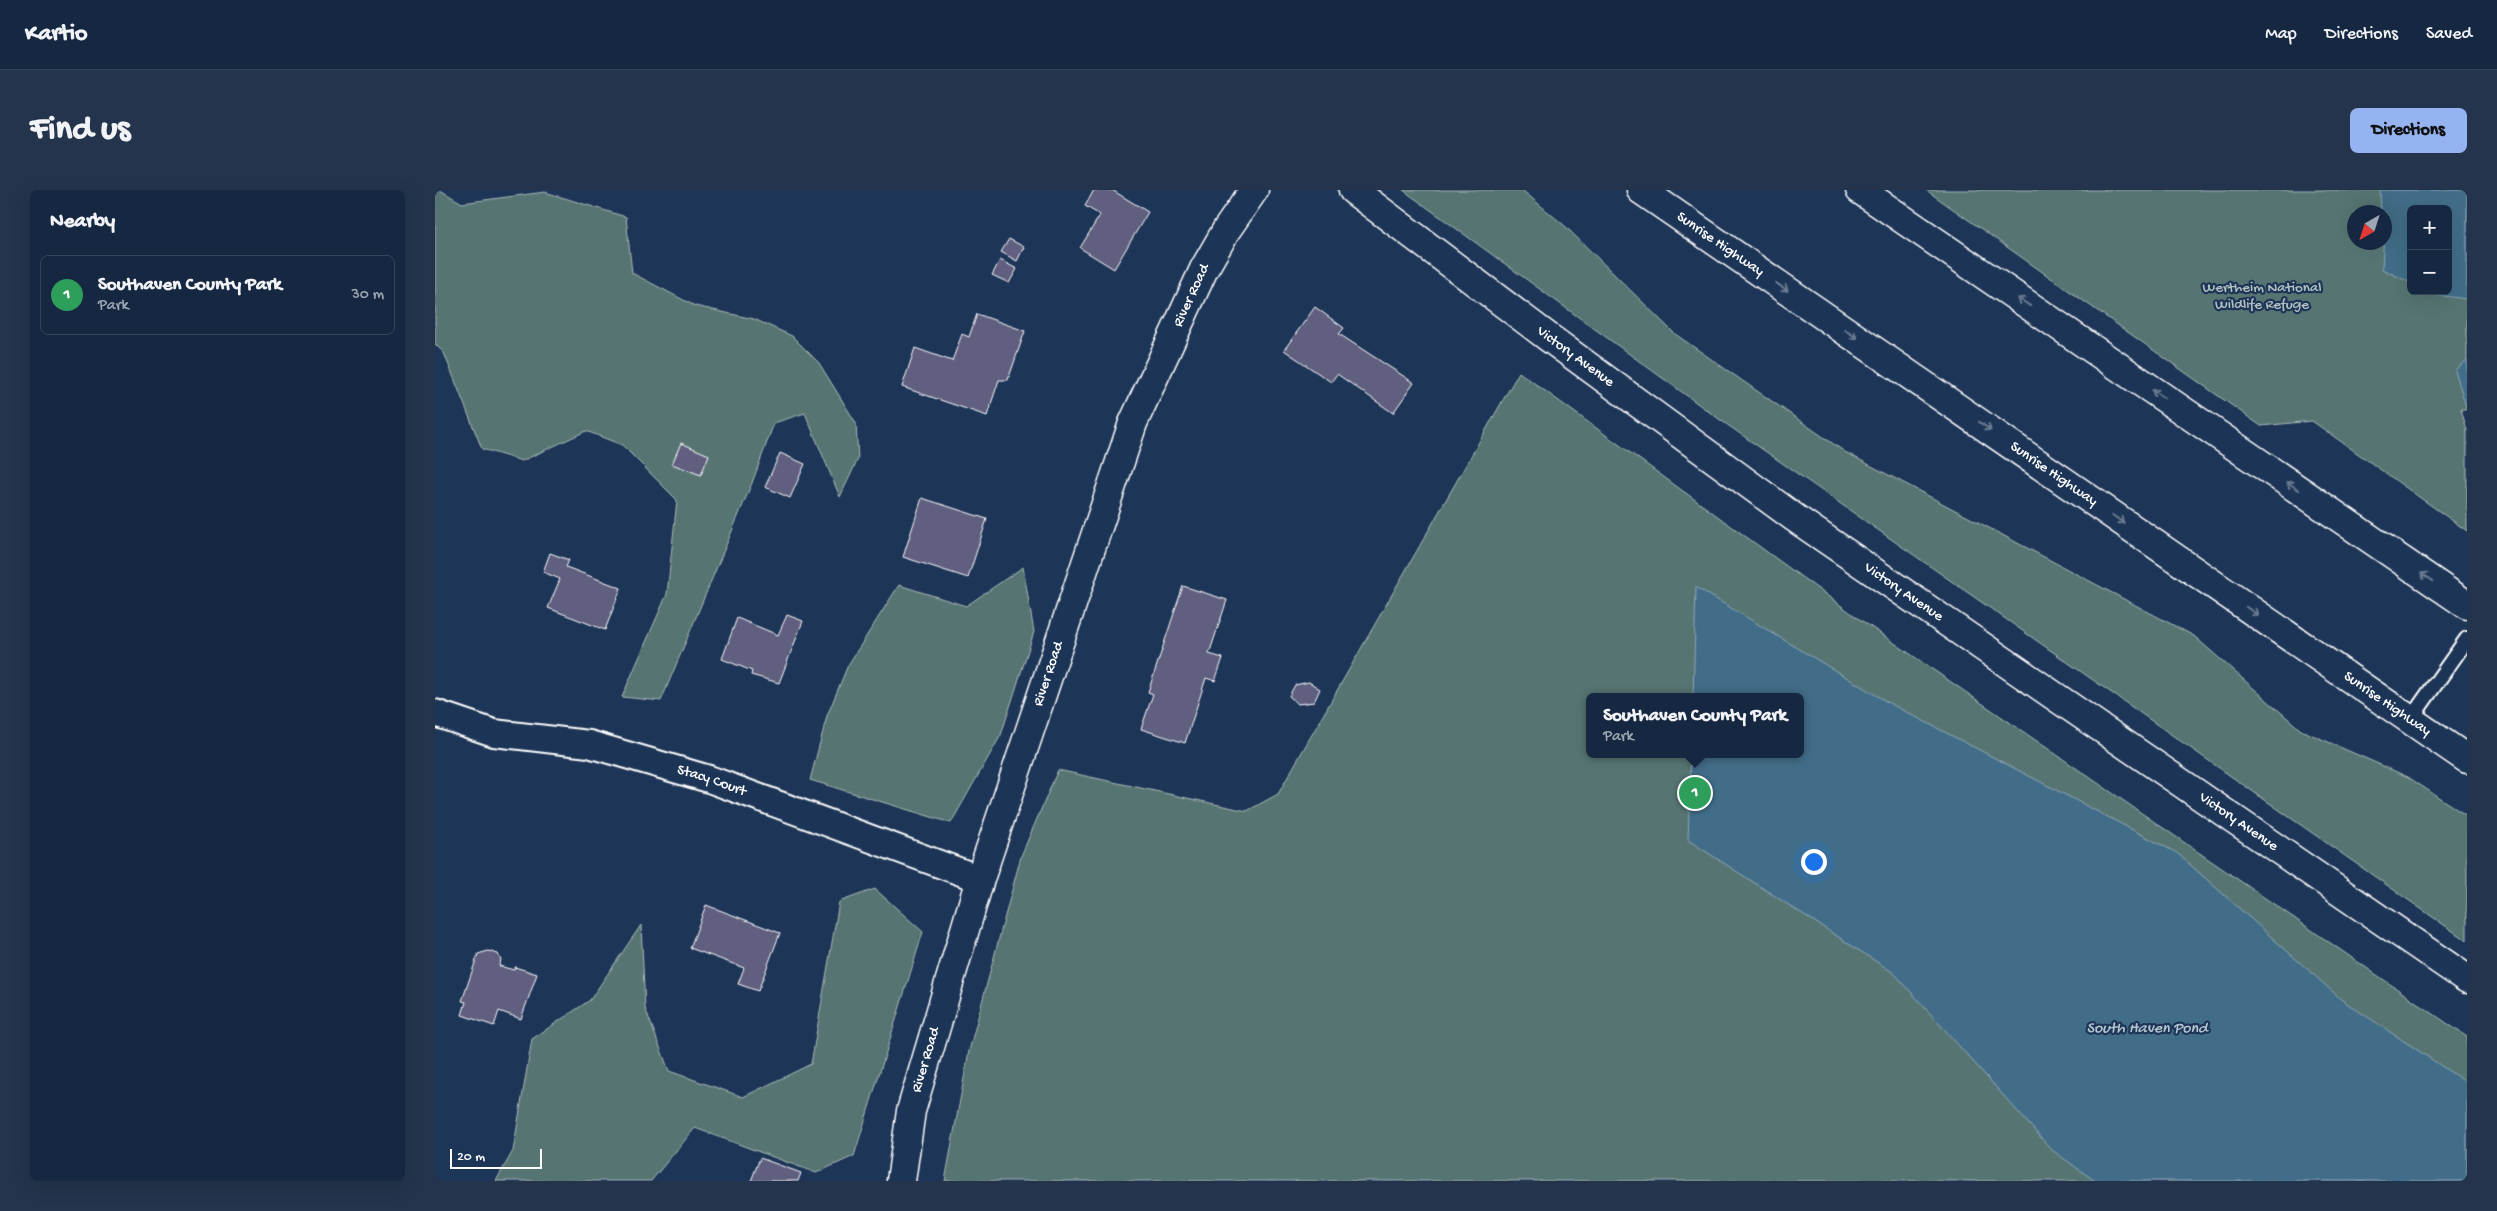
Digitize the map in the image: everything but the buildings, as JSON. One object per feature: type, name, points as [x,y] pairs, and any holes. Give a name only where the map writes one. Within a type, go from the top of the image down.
[{"type":"main road","name":"River Road","points":[[901,1181],[911,1111],[980,879],[1133,423],[1204,269],[1227,229],[1254,190]]},
{"type":"main road","name":"Victory Avenue","points":[[1353,190],[1563,348],[1795,518],[2467,980]]},
{"type":"main road","name":"Sunrise Highway","points":[[1641,190],[2467,760]]},
{"type":"main road","points":[[1860,190],[2467,605]]},
{"type":"street","name":"Stacy Court","points":[[435,713],[494,733],[589,744],[709,779],[980,879]]},
{"type":"lane","points":[[2410,720],[2467,639]]},
{"type":"green space","points":[[435,190],[440,190],[462,203],[545,192],[626,217],[632,273],[695,306],[754,319],[792,336],[819,363],[856,423],[858,459],[840,497],[805,413],[774,423],[752,483],[661,701],[622,697],[667,594],[677,500],[622,445],[586,431],[522,461],[482,449],[444,353],[435,344]]},
{"type":"green space","points":[[1403,190],[1522,190],[1565,226],[1675,334],[1845,452],[2194,636],[2301,730],[2408,777],[2467,816],[2467,941],[1719,419]]},
{"type":"green space","name":"Wertheim National Wildlife Refuge","points":[[1926,190],[2467,190],[2467,409],[2461,409],[2467,430],[2467,531],[2312,421],[2261,426]]},
{"type":"green space","points":[[1519,372],[1858,618],[2467,1037],[2467,1181],[945,1181],[969,1051],[1021,856],[1058,770],[1247,811],[1278,794]]},
{"type":"green space","points":[[1023,567],[1034,632],[1001,735],[951,823],[810,780],[827,716],[848,665],[899,585],[966,606]]},
{"type":"green space","points":[[875,889],[923,932],[854,1156],[816,1173],[695,1128],[651,1181],[496,1181],[513,1151],[532,1039],[590,1000],[641,925],[645,1008],[669,1071],[743,1097],[811,1064],[839,902]]},
{"type":"water","points":[[2380,190],[2467,190],[2467,299],[2436,295],[2452,295],[2452,205],[2407,205],[2407,281],[2382,269],[2383,250],[2392,250],[2392,205],[2381,205]]},
{"type":"water","points":[[2467,360],[2467,410],[2455,370]]},
{"type":"water","name":"South Haven Pond","points":[[1696,587],[1889,703],[2177,853],[2342,1000],[2467,1083],[2467,1181],[2095,1181],[2052,1150],[1894,973],[1688,840],[1691,758],[1804,758],[1804,693],[1693,693]]},
{"type":"place","name":"Southaven County Park","points":[[1695,793]]}]
